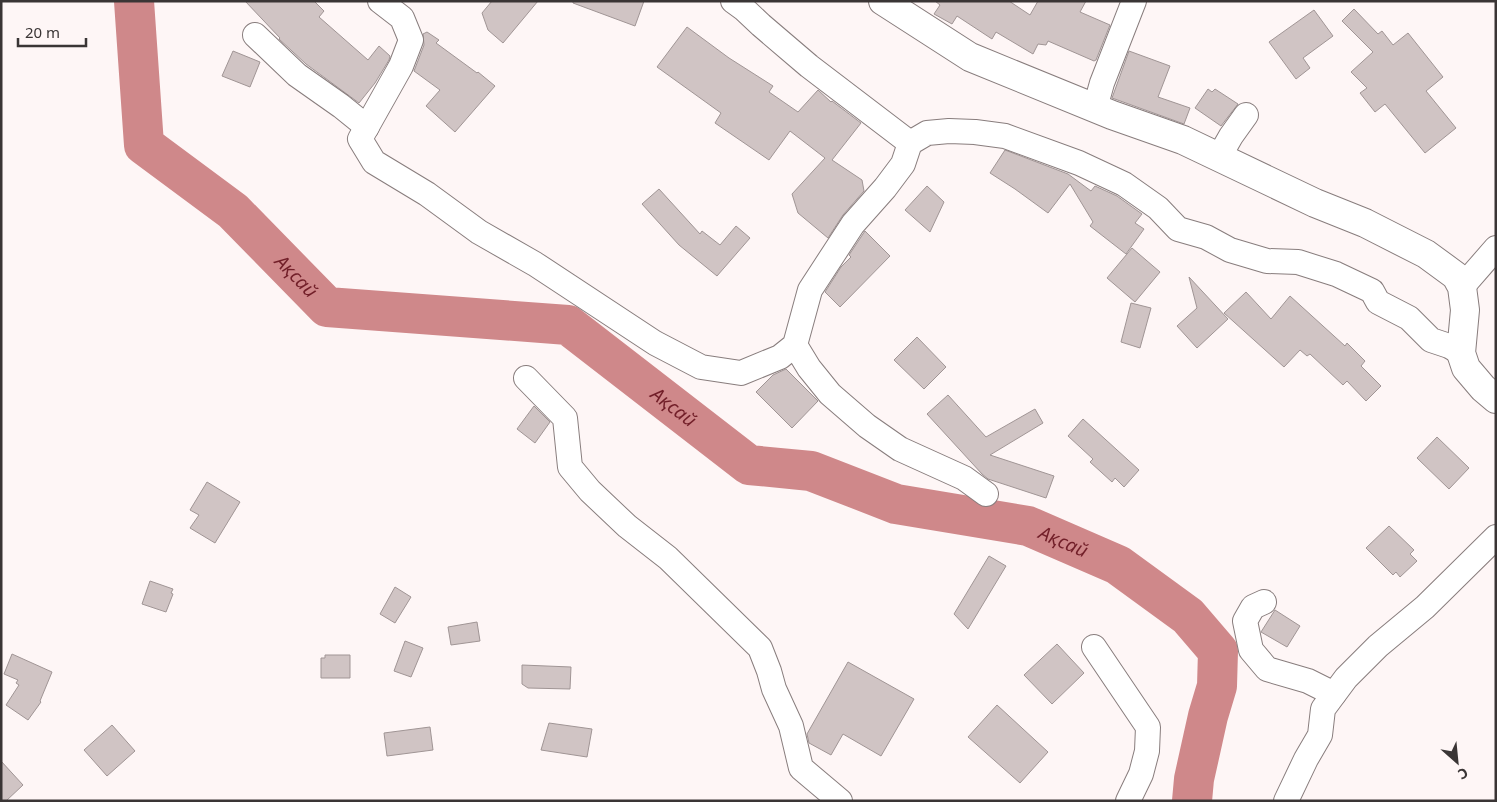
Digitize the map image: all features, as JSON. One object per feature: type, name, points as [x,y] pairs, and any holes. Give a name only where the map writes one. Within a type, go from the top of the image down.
[{"type":"street","points":[[380,1],[402,18],[411,40],[401,66],[360,139],[374,162],[427,194],[479,232],[535,264],[655,343],[701,367],[740,373],[780,357],[794,345],[810,290],[852,224],[885,188],[902,164],[910,143],[927,133],[949,131],[1005,136],[1079,163],[1124,184],[1158,208],[1178,229],[1206,237],[1230,250],[1267,261],[1298,262],[1336,274],[1372,291],[1378,302],[1409,318],[1431,340],[1449,346],[1461,353]]},
{"type":"street","points":[[733,1],[808,66],[910,143]]},
{"type":"street","points":[[883,1],[970,57],[1094,108],[1183,140],[1315,203],[1365,223],[1426,254],[1456,276],[1462,287],[1465,310],[1461,353],[1466,368],[1483,388],[1496,399]]},
{"type":"street","points":[[1094,108],[1134,1]]},
{"type":"street","points":[[255,34],[297,75],[367,127]]},
{"type":"street","points":[[1219,157],[1246,114]]},
{"type":"street","points":[[1462,287],[1496,248]]},
{"type":"street","points":[[794,345],[809,368],[830,394],[866,426],[900,449],[964,478],[986,494]]},
{"type":"street","points":[[526,378],[565,418],[570,467],[590,491],[627,526],[668,558],[760,648],[774,689],[791,726],[801,768],[840,801]]},
{"type":"street","points":[[1286,801],[1320,734],[1322,709],[1346,678],[1378,646],[1425,608],[1496,537]]},
{"type":"street","points":[[1264,602],[1253,607],[1245,621],[1251,650],[1268,668],[1308,681],[1334,694]]},
{"type":"street","points":[[1094,647],[1148,727],[1147,751],[1142,774],[1128,801]]},
{"type":"building","points":[[245,1],[314,1],[324,11],[319,17],[368,60],[379,46],[390,56],[389,60],[375,83],[359,103],[306,64],[279,39]]},
{"type":"building","points":[[492,1],[538,1],[503,43],[488,30],[482,13]]},
{"type":"building","points":[[573,1],[644,1],[635,26],[573,3]]},
{"type":"building","points":[[935,1],[1009,1],[1030,15],[1038,1],[1086,1],[1080,12],[1110,25],[1094,61],[1048,41],[1046,45],[1038,44],[1033,54],[996,32],[992,39],[957,16],[952,24],[934,14],[940,5]]},
{"type":"building","points":[[1354,9],[1378,34],[1382,31],[1393,45],[1408,33],[1443,77],[1426,91],[1456,128],[1425,153],[1385,104],[1375,112],[1360,93],[1367,88],[1351,72],[1373,52],[1342,21]]},
{"type":"building","points":[[1314,10],[1333,36],[1303,58],[1310,68],[1296,79],[1269,42]]},
{"type":"building","points":[[687,27],[729,58],[773,86],[769,92],[798,112],[818,90],[831,102],[861,123],[832,160],[862,180],[864,191],[843,215],[828,238],[798,213],[792,194],[825,158],[790,131],[769,160],[715,123],[721,113],[657,67]]},
{"type":"building","points":[[427,32],[439,40],[436,43],[495,86],[455,132],[426,106],[440,90],[414,71],[424,45],[423,34]]},
{"type":"building","points":[[233,51],[260,62],[250,87],[222,76]]},
{"type":"building","points":[[1129,51],[1170,66],[1158,97],[1190,108],[1184,124],[1112,98]]},
{"type":"building","points":[[1208,89],[1212,92],[1215,89],[1238,104],[1221,126],[1195,108]]},
{"type":"building","points":[[1005,150],[1068,174],[1091,191],[1095,186],[1117,196],[1142,214],[1135,223],[1144,229],[1126,254],[1090,226],[1093,222],[1070,184],[1048,213],[990,173]]},
{"type":"building","points":[[927,186],[944,202],[930,232],[905,210]]},
{"type":"building","points":[[659,189],[700,234],[702,231],[720,245],[736,226],[750,238],[717,276],[679,245],[642,204]]},
{"type":"building","points":[[865,231],[890,256],[840,307],[825,292],[841,267],[851,257],[849,255]]},
{"type":"building","points":[[1132,248],[1160,272],[1135,302],[1107,278]]},
{"type":"building","points":[[1189,277],[1228,319],[1197,348],[1177,326],[1197,308]]},
{"type":"building","points":[[1246,292],[1271,319],[1290,296],[1345,346],[1347,343],[1365,361],[1361,366],[1381,386],[1366,401],[1347,381],[1343,385],[1310,354],[1307,356],[1300,350],[1284,367],[1224,313]]},
{"type":"building","points":[[1131,303],[1151,308],[1140,348],[1121,342]]},
{"type":"building","points":[[917,337],[946,367],[924,389],[894,360]]},
{"type":"building","points":[[786,369],[818,401],[792,428],[756,392],[773,375]]},
{"type":"building","points":[[948,395],[986,437],[1035,409],[1043,423],[990,455],[1054,476],[1046,498],[988,479],[982,474],[927,414]]},
{"type":"building","points":[[534,406],[550,422],[535,443],[517,429]]},
{"type":"building","points":[[1083,419],[1139,470],[1124,487],[1115,478],[1112,482],[1090,462],[1093,459],[1068,436]]},
{"type":"building","points":[[1437,437],[1469,468],[1449,489],[1417,458]]},
{"type":"building","points":[[207,482],[240,502],[215,543],[190,528],[199,515],[190,510]]},
{"type":"building","points":[[1389,526],[1414,550],[1410,554],[1417,561],[1400,577],[1396,572],[1393,575],[1366,548]]},
{"type":"building","points":[[989,556],[1006,566],[968,629],[954,614]]},
{"type":"building","points":[[150,581],[173,589],[166,612],[142,604]]},
{"type":"building","points":[[395,587],[411,597],[395,623],[380,614]]},
{"type":"building","points":[[1275,610],[1300,626],[1287,647],[1261,632]]},
{"type":"building","points":[[477,622],[480,641],[451,645],[448,627]]},
{"type":"building","points":[[405,641],[423,648],[411,677],[394,671]]},
{"type":"building","points":[[1057,644],[1084,673],[1052,704],[1024,675]]},
{"type":"building","points":[[12,654],[52,672],[41,702],[28,720],[6,705],[19,685],[16,683],[18,680],[4,674]]},
{"type":"building","points":[[325,655],[350,655],[350,678],[321,678],[321,658],[325,658]]},
{"type":"building","points":[[848,662],[914,699],[881,756],[843,734],[831,755],[809,743],[807,734]]},
{"type":"building","points":[[522,665],[571,667],[570,689],[528,688],[522,684]]},
{"type":"building","points":[[997,705],[1048,752],[1020,783],[968,737]]},
{"type":"building","points":[[549,723],[592,729],[587,757],[541,750]]},
{"type":"building","points":[[112,725],[135,751],[107,776],[84,750]]},
{"type":"building","points":[[430,727],[433,750],[387,756],[384,733]]},
{"type":"building","points":[[1,761],[23,785],[6,801],[1,801]]},
{"type":"waterway","name":"Ақсай","points":[[134,1],[144,145],[233,211],[327,307],[568,325],[749,465],[811,471],[896,504],[1028,526],[1118,565],[1188,616],[1218,651],[1217,686],[1208,716],[1194,779],[1192,801]]}]
